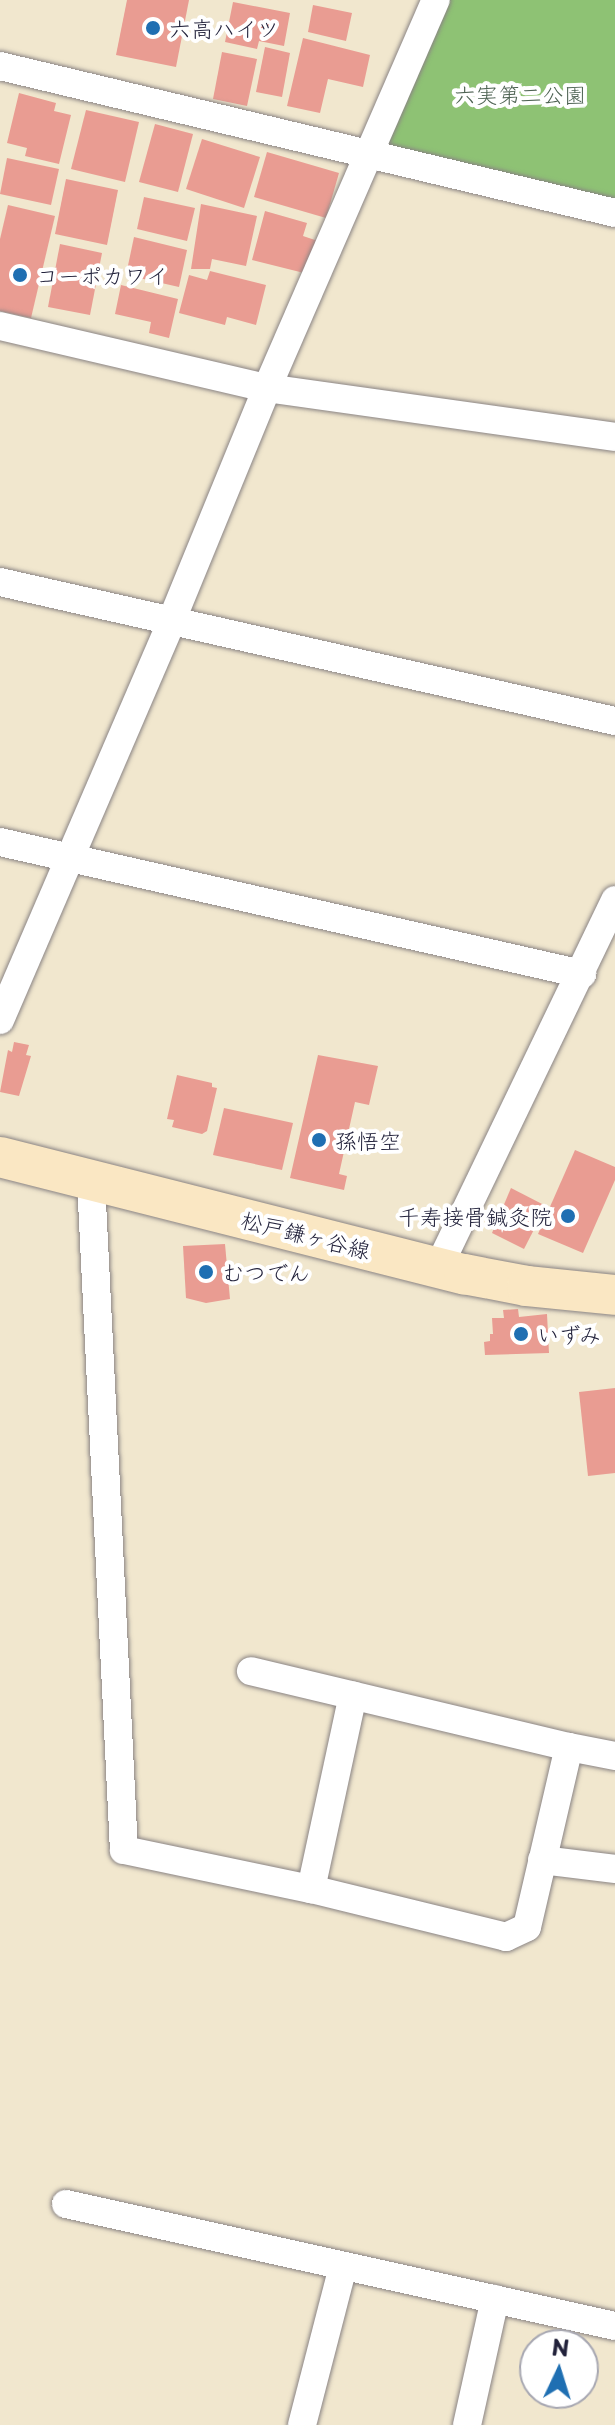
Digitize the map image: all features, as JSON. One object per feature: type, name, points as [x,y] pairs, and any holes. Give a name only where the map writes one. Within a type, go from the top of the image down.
[{"type":"main road","name":"松戸鎌ヶ谷線","points":[[0,1157],[527,1286],[615,1295]]},
{"type":"street","points":[[0,1020],[171,622],[267,388],[436,0]]},
{"type":"street","points":[[0,66],[615,213]]},
{"type":"street","points":[[0,326],[267,388],[615,437]]},
{"type":"street","points":[[0,582],[615,721]]},
{"type":"street","points":[[0,842],[582,974]]},
{"type":"street","points":[[439,1266],[615,900]]},
{"type":"street","points":[[91,1181],[124,1850],[311,1889],[506,1937],[527,1927],[569,1747]]},
{"type":"street","points":[[251,1671],[615,1756]]},
{"type":"street","points":[[311,1889],[353,1695]]},
{"type":"street","points":[[542,1860],[615,1869]]},
{"type":"street","points":[[66,2204],[615,2326]]},
{"type":"street","points":[[302,2425],[343,2266]]},
{"type":"street","points":[[467,2425],[495,2299]]},
{"type":"green space","name":"六実第二公園","points":[[436,0],[615,0],[615,213],[369,154]]},
{"type":"building","name":"六高ハイツ","points":[[127,0],[189,0],[176,67],[116,55]]},
{"type":"building","points":[[233,2],[290,13],[284,46],[259,41],[257,49],[225,42]]},
{"type":"building","points":[[313,5],[352,13],[346,41],[308,32]]},
{"type":"building","points":[[303,38],[370,55],[363,87],[328,79],[320,113],[287,106]]},
{"type":"building","points":[[265,47],[290,53],[282,97],[256,92]]},
{"type":"building","points":[[222,52],[257,59],[247,106],[213,99]]},
{"type":"building","points":[[19,93],[56,103],[54,111],[71,115],[59,164],[25,156],[27,148],[7,143]]},
{"type":"building","points":[[86,110],[139,122],[125,182],[71,169]]},
{"type":"building","points":[[155,124],[193,134],[178,192],[139,182]]},
{"type":"building","points":[[202,139],[260,157],[244,208],[186,189]]},
{"type":"building","points":[[267,152],[339,173],[326,218],[254,197]]},
{"type":"building","points":[[7,158],[59,169],[51,205],[0,194]]},
{"type":"building","points":[[66,179],[118,190],[107,245],[55,234]]},
{"type":"building","points":[[144,197],[195,208],[187,241],[137,229]]},
{"type":"building","points":[[201,204],[257,216],[246,266],[212,259],[210,269],[191,269]]},
{"type":"building","name":"コーポカワイ","points":[[8,205],[55,216],[31,318],[0,311],[0,239]]},
{"type":"building","points":[[265,211],[307,223],[303,236],[321,242],[308,274],[252,260]]},
{"type":"building","points":[[134,237],[187,250],[179,287],[126,275]]},
{"type":"building","points":[[60,244],[102,253],[90,315],[48,307]]},
{"type":"building","points":[[210,271],[266,285],[256,325],[227,317],[225,325],[179,313],[189,275],[207,280]]},
{"type":"building","points":[[121,285],[178,299],[169,338],[149,333],[151,322],[115,314]]},
{"type":"building","points":[[14,1042],[29,1045],[26,1055],[31,1056],[19,1096],[0,1092],[8,1050],[12,1052]]},
{"type":"building","points":[[318,1055],[378,1066],[369,1105],[355,1102],[339,1174],[347,1176],[344,1190],[290,1178]]},
{"type":"building","points":[[177,1075],[212,1083],[212,1087],[217,1088],[207,1131],[202,1134],[172,1127],[174,1120],[167,1119]]},
{"type":"building","points":[[224,1108],[293,1123],[282,1170],[213,1155]]},
{"type":"building","points":[[575,1150],[615,1167],[615,1180],[583,1253],[538,1234]]},
{"type":"building","points":[[511,1188],[546,1206],[524,1249],[492,1233]]},
{"type":"building","points":[[225,1244],[230,1299],[206,1303],[186,1298],[183,1246]]},
{"type":"building","points":[[518,1309],[519,1317],[547,1314],[549,1353],[485,1355],[484,1342],[490,1341],[490,1334],[493,1334],[492,1318],[504,1318],[503,1310]]},
{"type":"building","points":[[615,1388],[615,1473],[588,1476],[579,1392]]},
{"type":"place","name":"六高ハイツ","points":[[153,28]]},
{"type":"place","name":"コーポカワイ","points":[[20,275]]},
{"type":"place","name":"孫悟空","points":[[319,1140]]},
{"type":"place","name":"千寿接骨鍼灸院","points":[[568,1216]]},
{"type":"place","name":"むつでん","points":[[206,1272]]},
{"type":"place","name":"いずみ","points":[[521,1334]]}]
